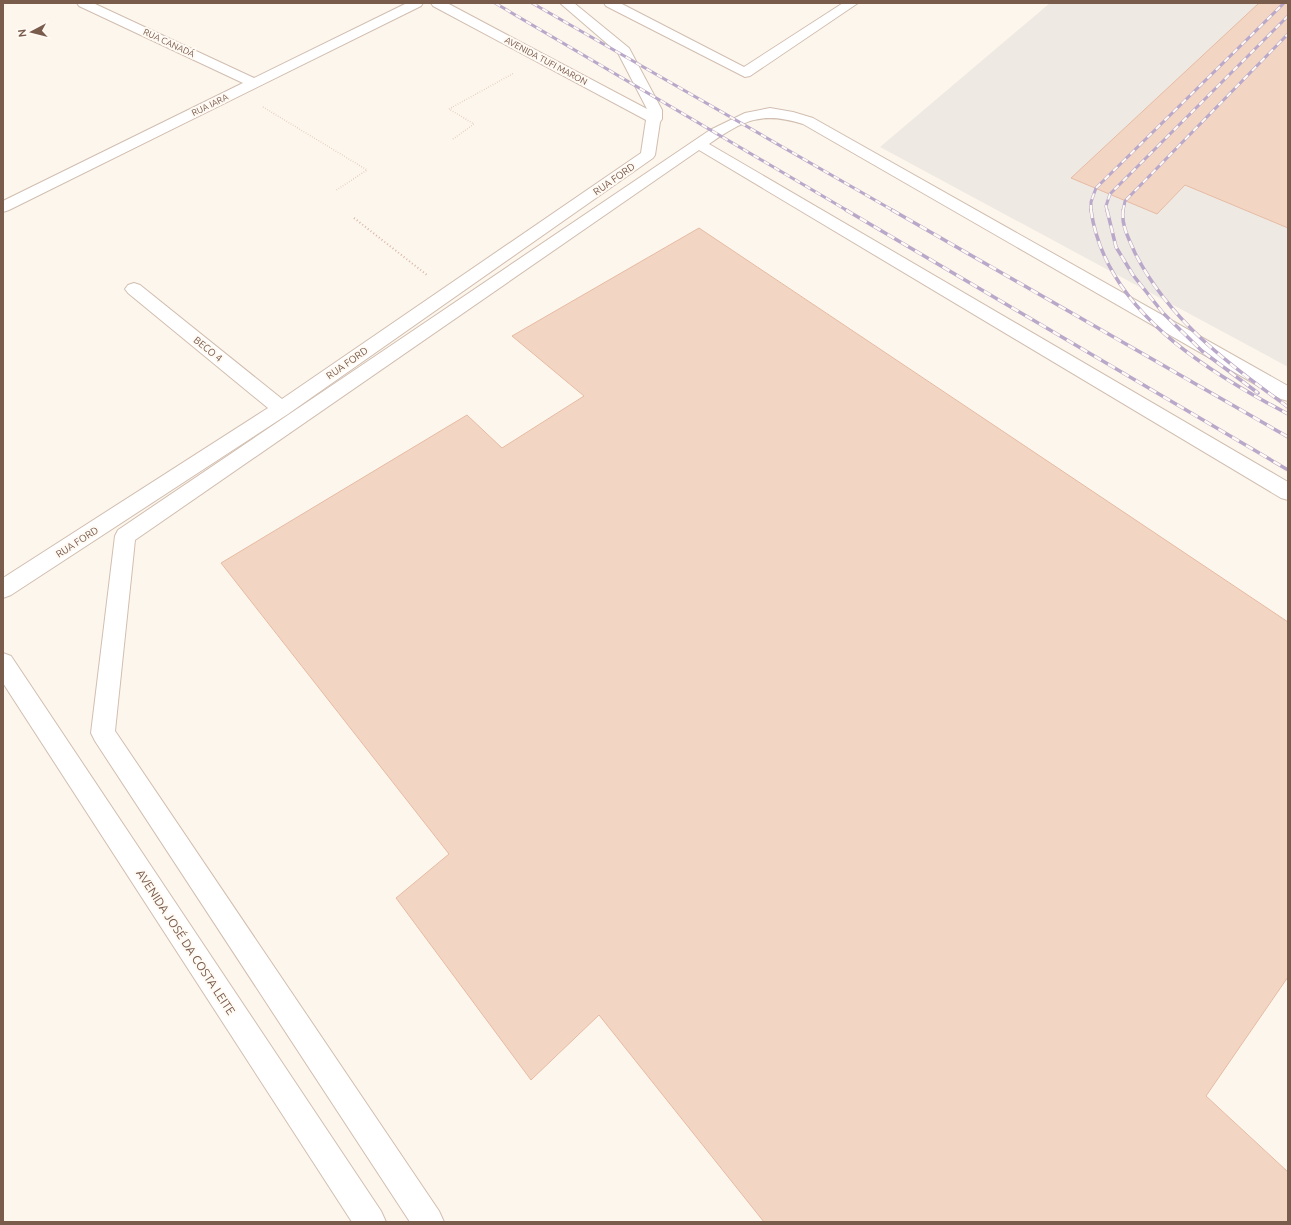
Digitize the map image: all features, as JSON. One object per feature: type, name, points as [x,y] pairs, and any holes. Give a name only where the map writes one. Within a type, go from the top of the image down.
[{"type":"street","name":"RUA CANADÁ","points":[[83,3],[254,83]]},
{"type":"street","name":"RUA IARA","points":[[3,207],[417,3]]},
{"type":"street","name":"AVENIDA TUFI MARON","points":[[437,3],[540,58],[655,115]]},
{"type":"street","points":[[566,3],[603,32],[624,51],[655,115]]},
{"type":"street","points":[[610,3],[745,73],[852,3]]},
{"type":"street","points":[[428,1222],[103,733],[125,536],[715,133],[745,117],[761,112],[788,114],[808,121],[1288,394]]},
{"type":"street","name":"RUA FORD","points":[[3,590],[281,409],[648,155],[655,115]]},
{"type":"street","points":[[699,144],[1288,492]]},
{"type":"street","name":"BECO 4","points":[[134,289],[281,409]]},
{"type":"street","name":"AVENIDA JOSÉ DA COSTA LEITE","points":[[3,662],[370,1222]]},
{"type":"path","points":[[453,139],[474,124],[449,109],[540,58]]},
{"type":"path","points":[[237,92],[367,170],[335,191]]},
{"type":"path","points":[[354,218],[449,293]]},
{"type":"shaded area","points":[[1050,3],[1288,3],[1288,367],[880,147]]},
{"type":"building","points":[[1259,3],[1288,3],[1288,228],[1185,185],[1157,214],[1071,178]]},
{"type":"building","points":[[699,228],[1288,622],[1288,977],[1206,1096],[1288,1172],[1288,1222],[764,1222],[599,1015],[531,1080],[396,898],[449,854],[221,563],[467,415],[502,448],[584,396],[512,336]]},
{"type":"railway","points":[[495,3],[848,211]]},
{"type":"railway","points":[[532,3],[894,211]]},
{"type":"railway","points":[[1091,210],[1091,202],[1096,188],[1284,3]]},
{"type":"railway","points":[[1107,211],[1106,206],[1110,194],[1288,16]]},
{"type":"railway","points":[[1123,211],[1125,201],[1288,34]]},
{"type":"railway","points":[[846,210],[1288,470]]},
{"type":"railway","points":[[892,210],[1288,437]]},
{"type":"railway","points":[[1091,210],[1100,246],[1116,278],[1138,307],[1164,333],[1193,357],[1225,378],[1288,414]]},
{"type":"railway","points":[[1107,210],[1116,247],[1133,275],[1163,313],[1202,351],[1258,393]]},
{"type":"railway","points":[[1123,211],[1124,227],[1135,253],[1149,277],[1165,299],[1183,320],[1222,357],[1288,407]]}]
